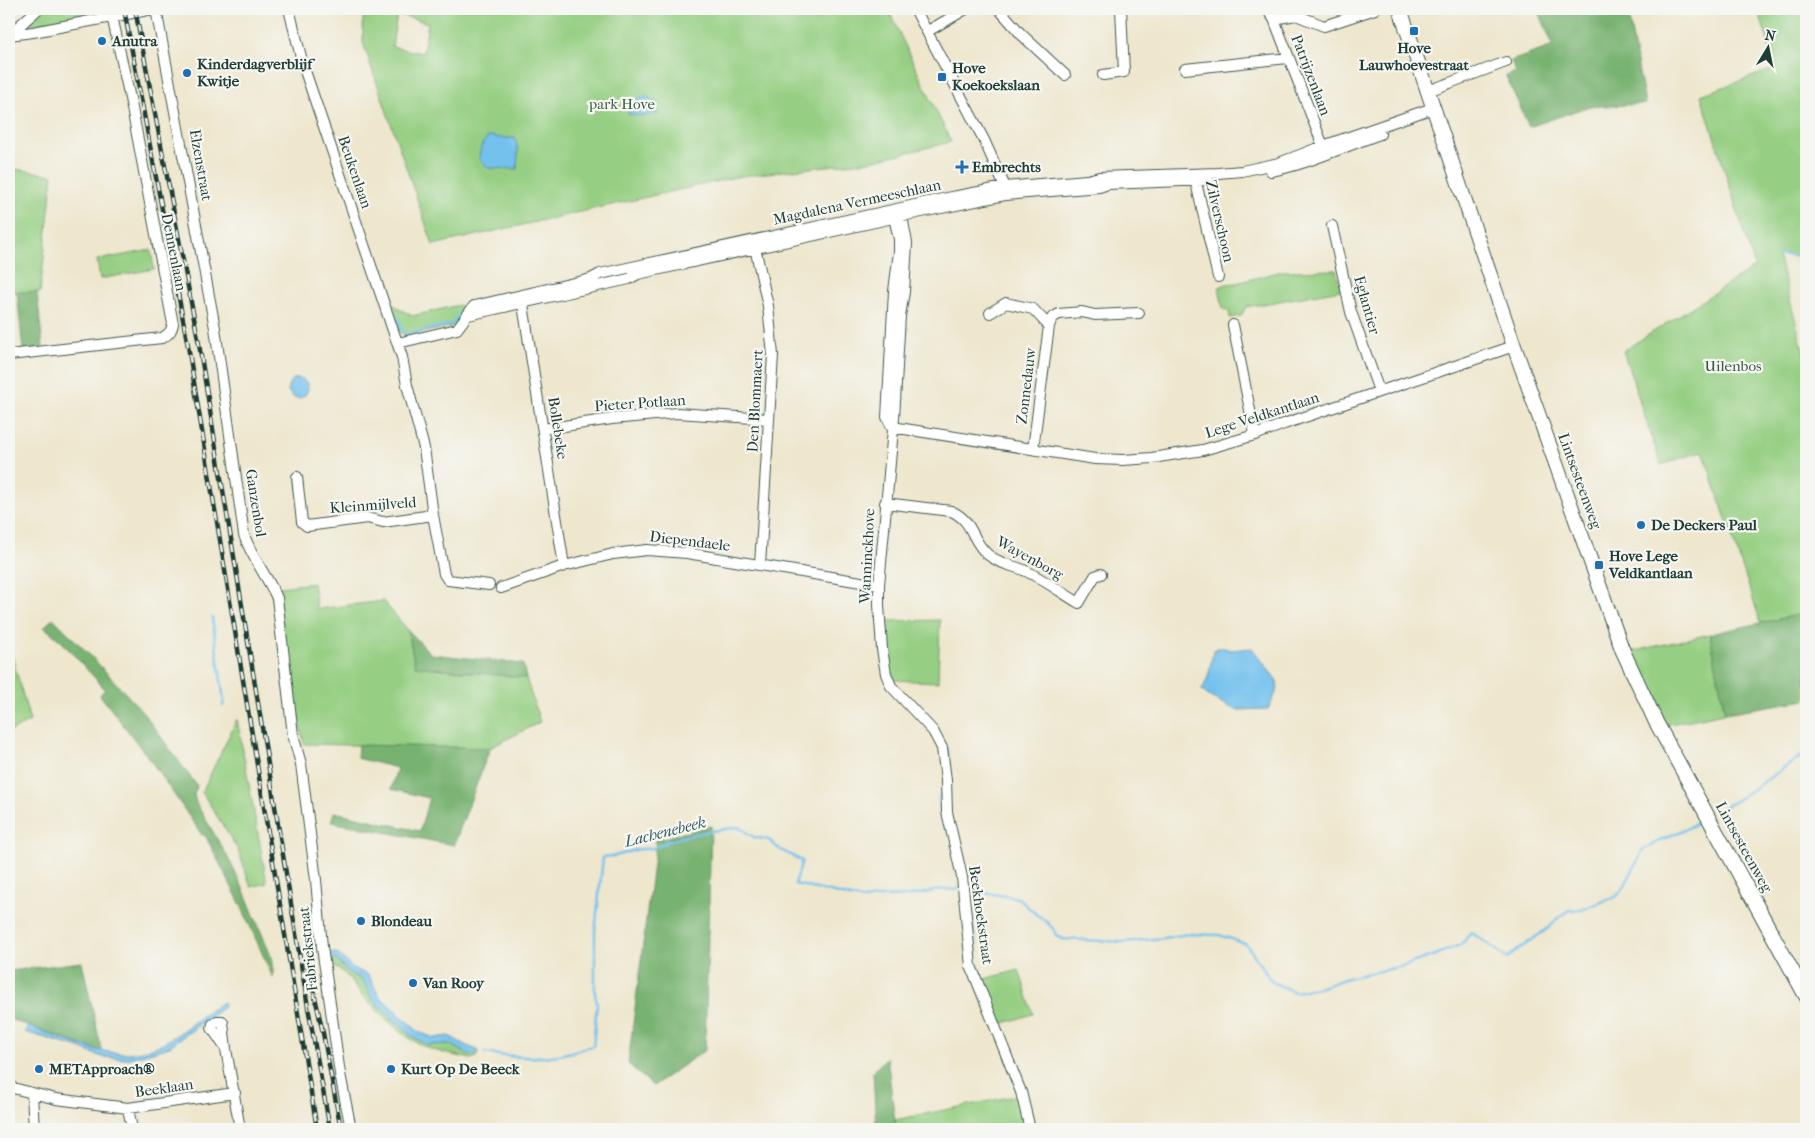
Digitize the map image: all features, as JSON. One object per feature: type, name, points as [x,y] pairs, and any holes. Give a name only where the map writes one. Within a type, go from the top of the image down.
[{"type":"street","points":[[9,35],[21,22],[38,9]]},
{"type":"street","points":[[9,35],[155,9]]},
{"type":"street","name":"Elzenstraat","points":[[155,9],[215,328]]},
{"type":"street","name":"Beukenlaan","points":[[289,9],[303,65],[398,344]]},
{"type":"street","points":[[916,9],[950,78],[984,140],[1005,191]]},
{"type":"street","points":[[928,31],[966,9]]},
{"type":"street","points":[[999,9],[1021,34],[1065,75]]},
{"type":"street","points":[[1103,75],[1124,72],[1121,9]]},
{"type":"street","name":"Patrijzenlaan","points":[[1267,9],[1274,19],[1324,150]]},
{"type":"street","points":[[1274,19],[1296,16],[1324,26],[1375,9]]},
{"type":"street","name":"Lintsesteenweg","points":[[1400,9],[1514,346],[1631,672],[1656,722],[1806,996]]},
{"type":"street","name":"Dennenlaan","points":[[9,354],[162,338],[169,334],[172,324],[131,102],[112,16]]},
{"type":"street","points":[[1184,69],[1288,58]]},
{"type":"street","points":[[1428,91],[1506,62]]},
{"type":"street","name":"Magdalena Vermeeschlaan","points":[[398,344],[457,329],[474,306],[629,279],[638,274],[754,244],[1005,191],[1099,177],[1194,176],[1252,169],[1324,150],[1434,111]]},
{"type":"street","name":"Zilverschoon","points":[[1194,176],[1218,277]]},
{"type":"street","name":"Wanninckhove","points":[[891,686],[883,665],[878,605],[907,243],[897,213]]},
{"type":"street","name":"Eglantier","points":[[1332,226],[1351,312],[1379,391]]},
{"type":"street","name":"Den Blommaert","points":[[754,244],[768,306],[772,336],[773,371],[760,565]]},
{"type":"street","name":"Bollebeke","points":[[522,299],[564,566]]},
{"type":"street","points":[[990,313],[1006,303],[1032,308],[1049,326],[1052,318],[1059,314],[1082,312],[1095,315],[1139,313]]},
{"type":"street","points":[[1233,325],[1255,436]]},
{"type":"street","name":"Zonnedauw","points":[[1033,449],[1049,326]]},
{"type":"street","name":"Ganzenbol","points":[[215,328],[244,534],[250,551],[277,598],[293,735],[301,764]]},
{"type":"street","name":"Kleinmijlveld","points":[[398,344],[424,448],[433,515],[446,578],[454,581],[489,585]]},
{"type":"street","name":"Lege Veldkantlaan","points":[[892,427],[1095,458],[1152,458],[1203,450],[1255,436],[1284,424],[1514,346]]},
{"type":"street","name":"Pieter Potlaan","points":[[543,429],[612,419],[677,413],[769,419]]},
{"type":"street","name":"Kleinmijlveld","points":[[297,477],[302,522],[307,526],[367,518],[383,522],[433,515]]},
{"type":"street","name":"Wayenborg","points":[[885,503],[950,511],[957,514],[967,522],[980,546],[987,553],[1004,564],[1028,572],[1079,603],[1095,576],[1101,574]]},
{"type":"street","name":"Diependaele","points":[[501,588],[564,566],[613,554],[647,550],[687,553],[879,585]]},
{"type":"street","name":"Beekhoekstraat","points":[[891,686],[933,730],[942,748],[946,780],[946,812],[962,878],[971,966],[1021,1092],[1030,1129]]},
{"type":"street","name":"Fabriekstraat","points":[[301,764],[316,880],[326,980],[340,1074],[352,1129]]},
{"type":"street","points":[[226,1050],[240,1129]]},
{"type":"street","name":"Beeklaan","points":[[9,1087],[32,1094],[80,1103],[128,1108],[235,1093]]},
{"type":"street","points":[[32,1094],[34,1129]]},
{"type":"street","points":[[128,1108],[132,1129]]},
{"type":"green space","points":[[44,9],[102,9],[99,12],[32,25],[32,20]]},
{"type":"green space","name":"park Hove","points":[[388,9],[888,9],[951,142],[871,161],[741,176],[433,245],[363,43],[363,12],[387,12]],"holes":[[[397,14],[428,23],[423,53],[392,47]]]},
{"type":"green space","points":[[1538,9],[1627,9],[1645,104],[1587,107],[1529,127],[1506,76],[1516,72],[1511,61],[1553,46]]},
{"type":"green space","name":"Uilenbos","points":[[1758,9],[1806,9],[1806,256],[1778,255],[1806,360],[1806,613],[1761,623],[1703,451],[1661,465],[1623,351],[1755,267],[1701,95],[1776,68]]},
{"type":"green space","points":[[9,168],[53,175],[40,293],[9,292]]},
{"type":"green space","points":[[151,250],[154,269],[100,279],[97,260]]},
{"type":"green space","points":[[1336,270],[1341,290],[1246,307],[1241,316],[1230,318],[1229,311],[1223,309],[1219,287],[1227,284],[1282,271]]},
{"type":"green space","points":[[17,292],[37,292],[43,348],[23,351]]},
{"type":"green space","points":[[392,304],[412,316],[459,305],[467,310],[454,326],[406,336],[399,332],[390,306]]},
{"type":"green space","points":[[313,583],[317,609],[383,601],[408,630],[415,666],[526,678],[540,722],[490,748],[304,744],[271,588]]},
{"type":"green space","points":[[1806,613],[1806,700],[1725,713],[1710,634]]},
{"type":"green space","points":[[53,618],[142,711],[197,786],[194,795],[196,803],[226,854],[242,886],[273,961],[273,978],[240,903],[205,835],[202,835],[151,761],[100,695],[105,689],[61,641],[44,627]]},
{"type":"green space","points":[[940,620],[938,682],[892,680],[886,657],[883,621]]},
{"type":"green space","points":[[408,630],[431,654],[523,664],[526,678],[415,666]]},
{"type":"green space","points":[[1710,634],[1725,713],[1665,725],[1630,652]]},
{"type":"green space","points":[[9,645],[30,721],[9,732]]},
{"type":"green space","points":[[237,719],[267,883],[251,887],[238,850],[202,792]]},
{"type":"green space","points":[[358,745],[490,748],[454,845],[331,822],[334,812],[420,831],[429,798],[391,789],[397,768],[357,758]]},
{"type":"green space","points":[[711,826],[705,1050],[653,1086],[628,1064],[656,840]]},
{"type":"green space","points":[[336,959],[348,972],[363,980],[373,1000],[413,1037],[428,1045],[450,1044],[469,1055],[478,1054],[476,1057],[471,1059],[438,1052],[409,1038],[361,994],[345,974],[331,966],[330,960]]},
{"type":"green space","points":[[82,962],[102,1052],[9,1019],[9,971]]},
{"type":"green space","points":[[1019,970],[1033,1014],[1001,1024],[981,980]]},
{"type":"green space","points":[[887,1057],[896,1129],[875,1129],[873,1072]]},
{"type":"green space","points":[[1019,1095],[1026,1129],[896,1129],[895,1120]]},
{"type":"water","points":[[645,96],[655,101],[658,114],[642,116],[628,114],[631,103]]},
{"type":"water","points":[[490,136],[515,138],[518,150],[517,169],[488,168],[479,159],[483,143]]},
{"type":"water","points":[[298,378],[305,381],[308,388],[305,395],[298,398],[291,395],[288,388],[291,381]]},
{"type":"water","points":[[1220,647],[1232,650],[1252,648],[1277,681],[1278,689],[1268,709],[1236,710],[1210,697],[1201,690],[1208,676],[1214,650]]},
{"type":"water","points":[[337,953],[352,967],[369,976],[379,996],[419,1032],[434,1038],[449,1036],[478,1050],[478,1054],[469,1055],[450,1044],[428,1045],[413,1037],[373,1000],[363,980],[348,972],[336,959],[330,960],[328,954]]},
{"type":"water","points":[[223,1002],[224,1007],[167,1048],[127,1059],[102,1057],[25,1032],[27,1026],[95,1049],[129,1053],[146,1050],[163,1043]]},
{"type":"waterway","points":[[1778,255],[1806,256]]},
{"type":"waterway","points":[[398,318],[403,332],[407,334],[452,324],[460,313]]},
{"type":"waterway","points":[[212,618],[224,701],[223,706]]},
{"type":"waterway","points":[[948,748],[949,768]]},
{"type":"waterway","name":"Lachenebeek","points":[[1716,812],[1806,753]]},
{"type":"waterway","points":[[942,791],[939,800],[945,828]]},
{"type":"waterway","points":[[968,887],[980,892],[1018,898],[1046,921],[1054,930],[1056,936],[1063,939],[1125,942],[1188,934],[1219,935],[1246,944],[1272,982],[1295,992],[1403,966],[1462,944],[1471,932],[1507,958],[1570,910],[1581,910],[1617,896],[1624,887],[1643,850],[1702,821]]},
{"type":"waterway","name":"Lachenebeek","points":[[485,1053],[541,1057],[563,1054],[593,1046],[597,1003],[595,994],[595,932],[603,857],[653,848],[694,834],[738,827],[754,837],[769,840],[779,849],[802,861],[795,884],[864,900],[909,896],[960,888]]},
{"type":"waterway","points":[[968,887],[976,955]]},
{"type":"railway","points":[[124,9],[188,346],[317,1129]]},
{"type":"railway","points":[[135,9],[199,344],[308,1007],[330,1129]]},
{"type":"railway","points":[[307,961],[341,1129]]},
{"type":"place","name":"Hove Lauwhoevestraat","points":[[1414,31]]},
{"type":"place","name":"Anutra","points":[[102,41]]},
{"type":"place","name":"Kinderdagverblijf Kwitje","points":[[187,73]]},
{"type":"place","name":"Hove Koekoekslaan","points":[[942,77]]},
{"type":"place","name":"Embrechts","points":[[962,167]]},
{"type":"place","name":"De Deckers Paul","points":[[1641,525]]},
{"type":"place","name":"Hove Lege Veldkantlaan","points":[[1599,565]]},
{"type":"place","name":"Blondeau","points":[[361,921]]},
{"type":"place","name":"Van Rooy","points":[[413,983]]},
{"type":"place","name":"METApproach®","points":[[39,1069]]},
{"type":"place","name":"Kurt Op De Beeck","points":[[391,1069]]}]
